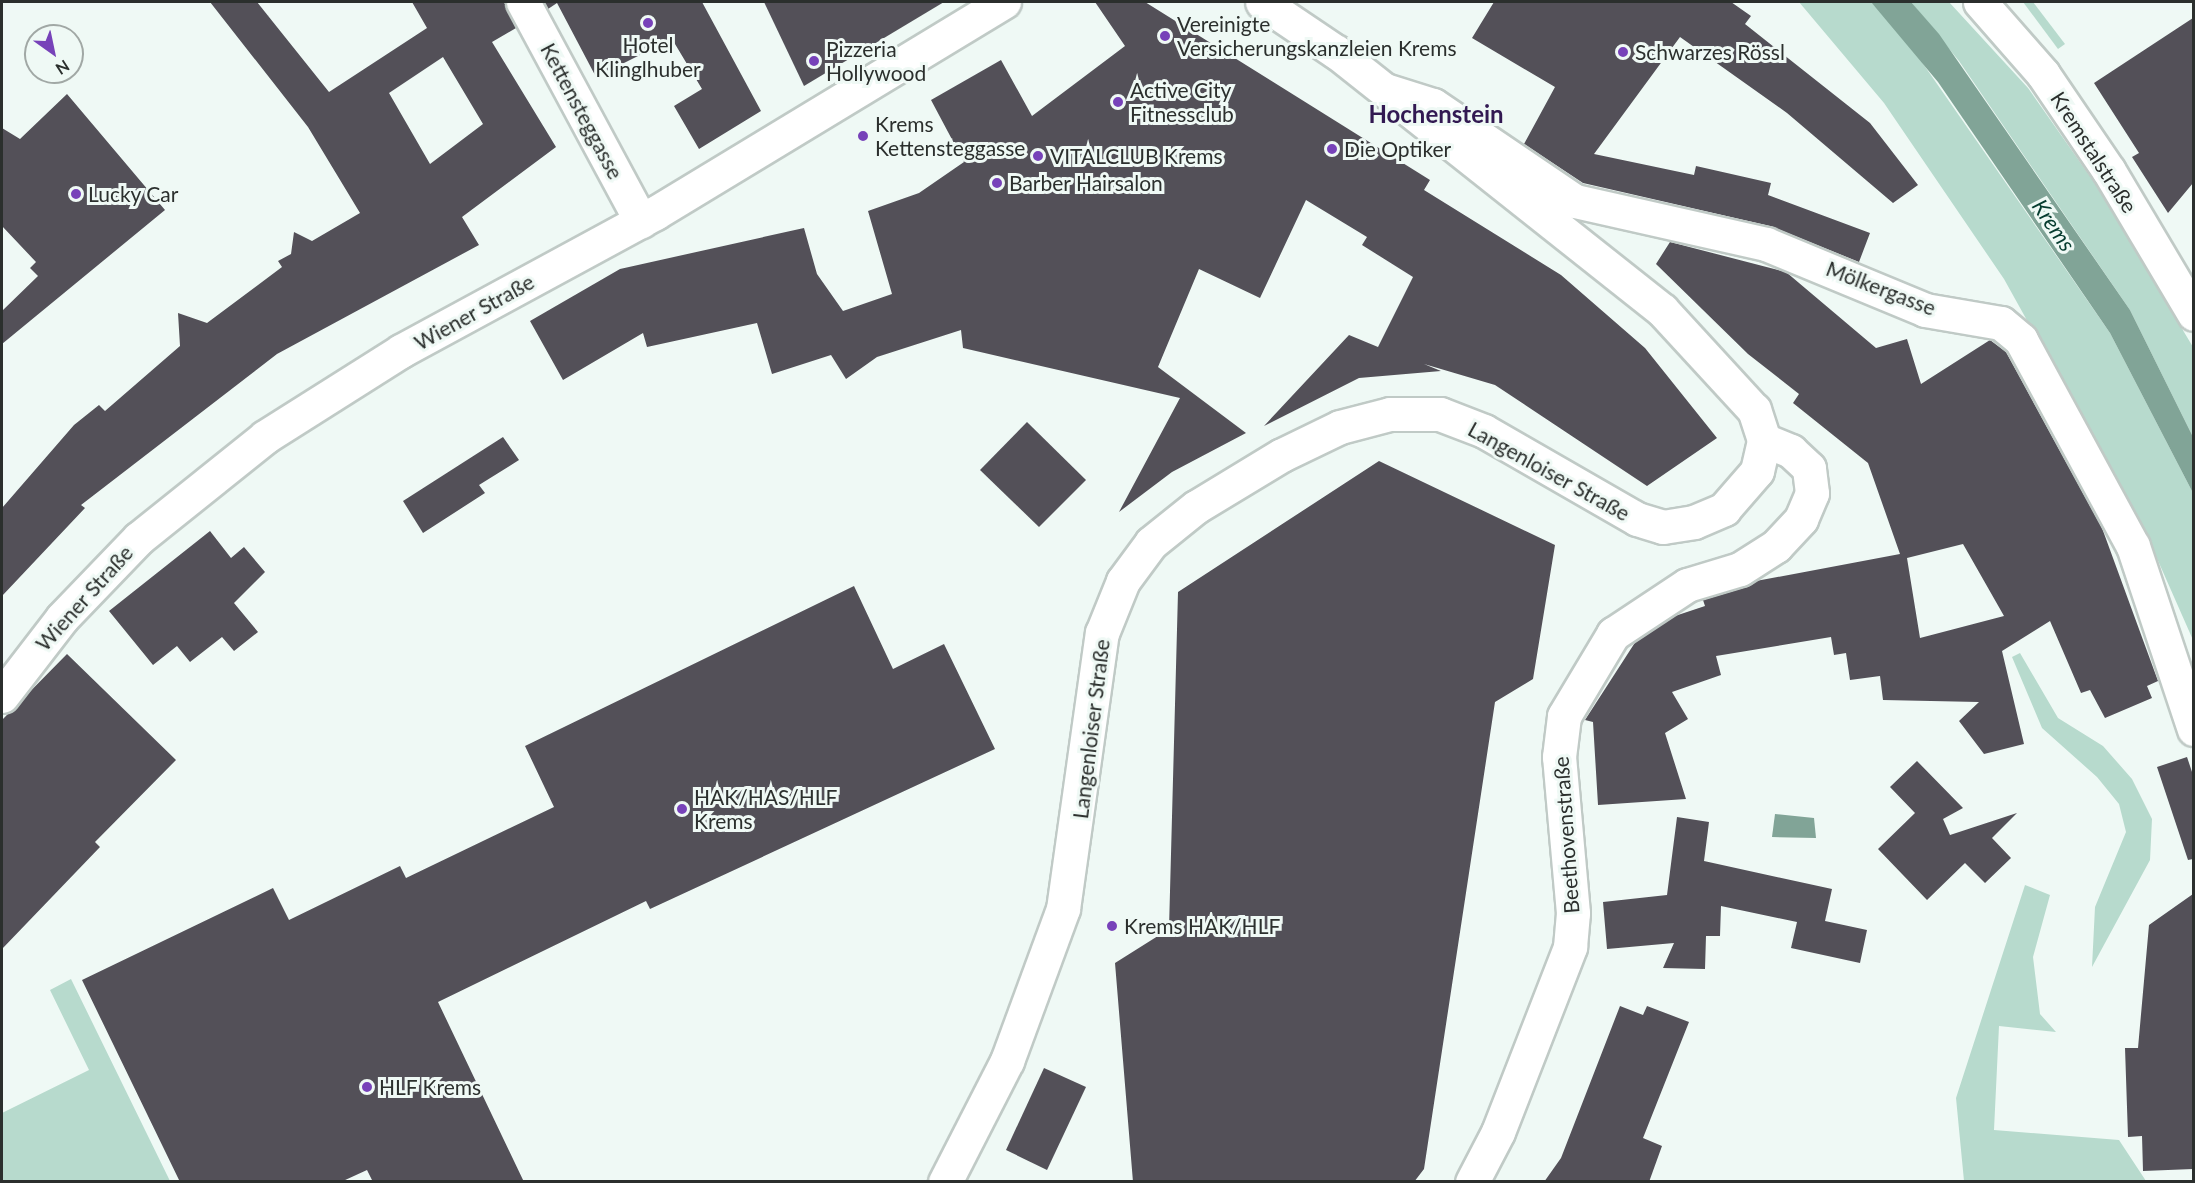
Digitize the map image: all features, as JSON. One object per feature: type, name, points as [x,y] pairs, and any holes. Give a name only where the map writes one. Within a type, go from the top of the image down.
[{"type":"street","name":"Kettensteggasse","points":[[523,2],[641,221]]},
{"type":"street","name":"Wiener Straße","points":[[2,696],[75,604],[139,538],[265,437],[401,351],[641,221],[1005,2]]},
{"type":"street","points":[[1262,2],[1382,89],[1662,310],[1754,410],[1764,440]]},
{"type":"street","name":"Kremstalstraße","points":[[1980,2],[2050,84],[2193,314]]},
{"type":"street","name":"Mölkergasse","points":[[1382,89],[1433,105],[1575,201],[1766,244],[1925,310],[2001,323],[2021,340],[2133,546],[2193,729]]},
{"type":"street","name":"Langenloiser Straße","points":[[945,1182],[1007,1061],[1063,909],[1102,633],[1123,581],[1151,543],[1196,507],[1282,455],[1340,427],[1390,414],[1440,414],[1484,431],[1637,519],[1664,527],[1694,522],[1724,509],[1756,471],[1764,440]]},
{"type":"street","name":"Beethovenstraße","points":[[1472,1182],[1498,1132],[1570,947],[1573,913],[1559,758],[1564,716],[1613,634],[1687,585],[1740,569],[1776,546],[1801,519],[1812,493],[1809,468],[1791,451],[1764,440]]},
{"type":"shaded area","points":[[1799,2],[1871,2],[1901,32],[2110,333],[2193,493],[2193,640],[2148,538],[2004,279],[1884,103]]},
{"type":"shaded area","points":[[1911,2],[1949,2],[2028,88],[2094,182],[2193,347],[2193,437],[2130,310],[1959,61]]},
{"type":"shaded area","points":[[2023,2],[2033,2],[2065,44],[2058,49]]},
{"type":"shaded area","points":[[2020,653],[2058,718],[2103,746],[2132,779],[2152,819],[2150,860],[2092,967],[2095,907],[2126,832],[2119,804],[2097,777],[2042,728],[2012,657]]},
{"type":"shaded area","points":[[2025,885],[2050,895],[2033,957],[2040,1014],[2056,1032],[1999,1026],[1994,1130],[2119,1140],[2146,1181],[1964,1181],[1956,1098]]},
{"type":"shaded area","points":[[71,979],[170,1181],[2,1181],[2,1113],[89,1070],[50,990]]},
{"type":"water","name":"Krems","points":[[1871,2],[1911,2],[1939,34],[2130,310],[2193,437],[2193,493],[2110,333],[1938,82]]},
{"type":"water","points":[[1775,814],[1814,818],[1816,838],[1772,837]]},
{"type":"building","points":[[210,2],[257,2],[329,92],[427,28],[412,2],[504,2],[516,28],[492,42],[556,147],[462,217],[479,245],[277,354],[81,505],[85,508],[2,596],[2,508],[74,425],[99,405],[105,411],[180,346],[178,313],[207,323],[282,267],[278,261],[291,254],[294,232],[312,241],[360,213],[308,127]],"holes":[[[443,57],[483,124],[430,164],[389,93]]]},
{"type":"building","points":[[544,2],[702,2],[761,111],[699,149],[674,106],[702,89],[672,39],[596,77],[557,3],[548,9]]},
{"type":"building","points":[[764,2],[944,2],[804,86]]},
{"type":"building","points":[[1095,2],[1145,2],[1430,180],[1424,190],[1561,275],[1645,348],[1717,438],[1647,486],[1495,385],[1424,364],[1441,371],[1359,378],[1264,426],[1349,335],[1378,347],[1413,277],[1362,245],[1367,237],[1306,200],[1260,298],[1199,269],[1158,367],[1246,433],[1172,472],[1119,512],[1180,398],[963,348],[961,330],[877,357],[846,379],[831,355],[772,374],[757,323],[647,347],[643,333],[563,380],[530,321],[620,269],[804,228],[817,274],[843,311],[892,294],[868,211],[919,193],[964,162],[931,100],[1001,60],[1032,116],[1125,46]]},
{"type":"building","points":[[1494,2],[1731,2],[1751,16],[1745,24],[1870,123],[1918,185],[1893,203],[1787,113],[1680,37],[1594,154],[1694,175],[1696,166],[1771,183],[1768,195],[1870,233],[1859,262],[1770,226],[1583,183],[1524,144],[1555,87],[1472,38]]},
{"type":"building","points":[[2193,18],[2193,183],[2168,213],[2132,157],[2139,153],[2094,83]]},
{"type":"building","name":"Lucky Car","points":[[67,94],[165,210],[2,344],[2,311],[38,276],[30,268],[36,262],[2,226],[2,128],[20,139]]},
{"type":"building","points":[[1670,242],[1786,272],[1876,348],[1907,339],[1921,384],[1990,340],[2006,352],[2102,528],[2158,681],[2147,686],[2152,698],[2105,718],[2090,690],[2081,693],[2050,621],[2002,651],[2024,744],[1984,754],[1959,721],[1979,702],[1883,700],[1880,676],[1850,680],[1846,653],[1834,655],[1831,637],[1716,656],[1721,675],[1672,692],[1688,719],[1665,733],[1686,799],[1598,805],[1593,722],[1585,720],[1636,641],[1675,616],[1705,606],[1703,600],[1756,581],[1900,554],[1868,463],[1793,403],[1799,394],[1748,354],[1656,264]],"holes":[[[1963,544],[2004,616],[1920,638],[1907,558]]]},
{"type":"building","points":[[1027,422],[1086,480],[1039,527],[980,470]]},
{"type":"building","points":[[503,437],[519,460],[479,485],[485,493],[423,533],[403,501]]},
{"type":"building","points":[[1379,461],[1555,545],[1533,679],[1495,702],[1424,1169],[1414,1182],[1133,1182],[1115,963],[1169,929],[1178,592]]},
{"type":"building","points":[[210,531],[231,558],[244,547],[265,572],[234,603],[258,632],[234,651],[222,637],[190,662],[177,646],[153,665],[109,611]]},
{"type":"building","points":[[854,586],[893,669],[944,644],[995,749],[650,909],[646,901],[438,1002],[524,1182],[373,1182],[367,1170],[343,1181],[180,1182],[82,980],[273,888],[289,920],[400,866],[406,878],[554,807],[525,746]]},
{"type":"building","points":[[67,654],[176,760],[95,842],[100,847],[2,949],[2,720]]},
{"type":"building","points":[[2187,757],[2193,775],[2193,859],[2188,860],[2157,767]]},
{"type":"building","points":[[1917,761],[1963,808],[1943,819],[1950,835],[2017,813],[1992,838],[2011,858],[1985,883],[1965,863],[1927,900],[1878,849],[1915,813],[1890,787]]},
{"type":"building","points":[[1677,817],[1709,822],[1704,861],[1832,889],[1825,921],[1867,930],[1860,963],[1791,948],[1797,922],[1721,906],[1720,936],[1706,936],[1705,969],[1663,968],[1674,943],[1607,949],[1603,902],[1667,895]]},
{"type":"building","points":[[2193,894],[2193,1169],[2143,1171],[2142,1136],[2128,1137],[2125,1048],[2138,1048],[2149,925]]},
{"type":"building","points":[[1620,1006],[1643,1015],[1647,1006],[1689,1022],[1643,1138],[1662,1146],[1649,1182],[1544,1182],[1561,1158]]},
{"type":"building","points":[[1044,1068],[1086,1087],[1047,1170],[1006,1150]]},
{"type":"place","name":"Hotel Klinglhuber","points":[[648,23]]},
{"type":"place","name":"Vereinigte Versicherungskanzleien Krems","points":[[1165,36]]},
{"type":"place","name":"Schwarzes Rössl","points":[[1623,52]]},
{"type":"place","name":"Pizzeria Hollywood","points":[[814,61]]},
{"type":"place","name":"Active City Fitnessclub","points":[[1118,102]]},
{"type":"place","name":"Krems Kettensteggasse","points":[[863,136]]},
{"type":"place","name":"Die Optiker","points":[[1332,149]]},
{"type":"place","name":"VITALCLUB Krems","points":[[1038,156]]},
{"type":"place","name":"Barber Hairsalon","points":[[997,183]]},
{"type":"place","name":"Lucky Car","points":[[76,194]]},
{"type":"place","name":"HAK/HAS/HLF Krems","points":[[682,809]]},
{"type":"place","name":"Krems HAK/HLF","points":[[1112,926]]},
{"type":"place","name":"HLF Krems","points":[[367,1087]]},
{"type":"district","name":"Hochenstein","points":[[1436,114]]}]
